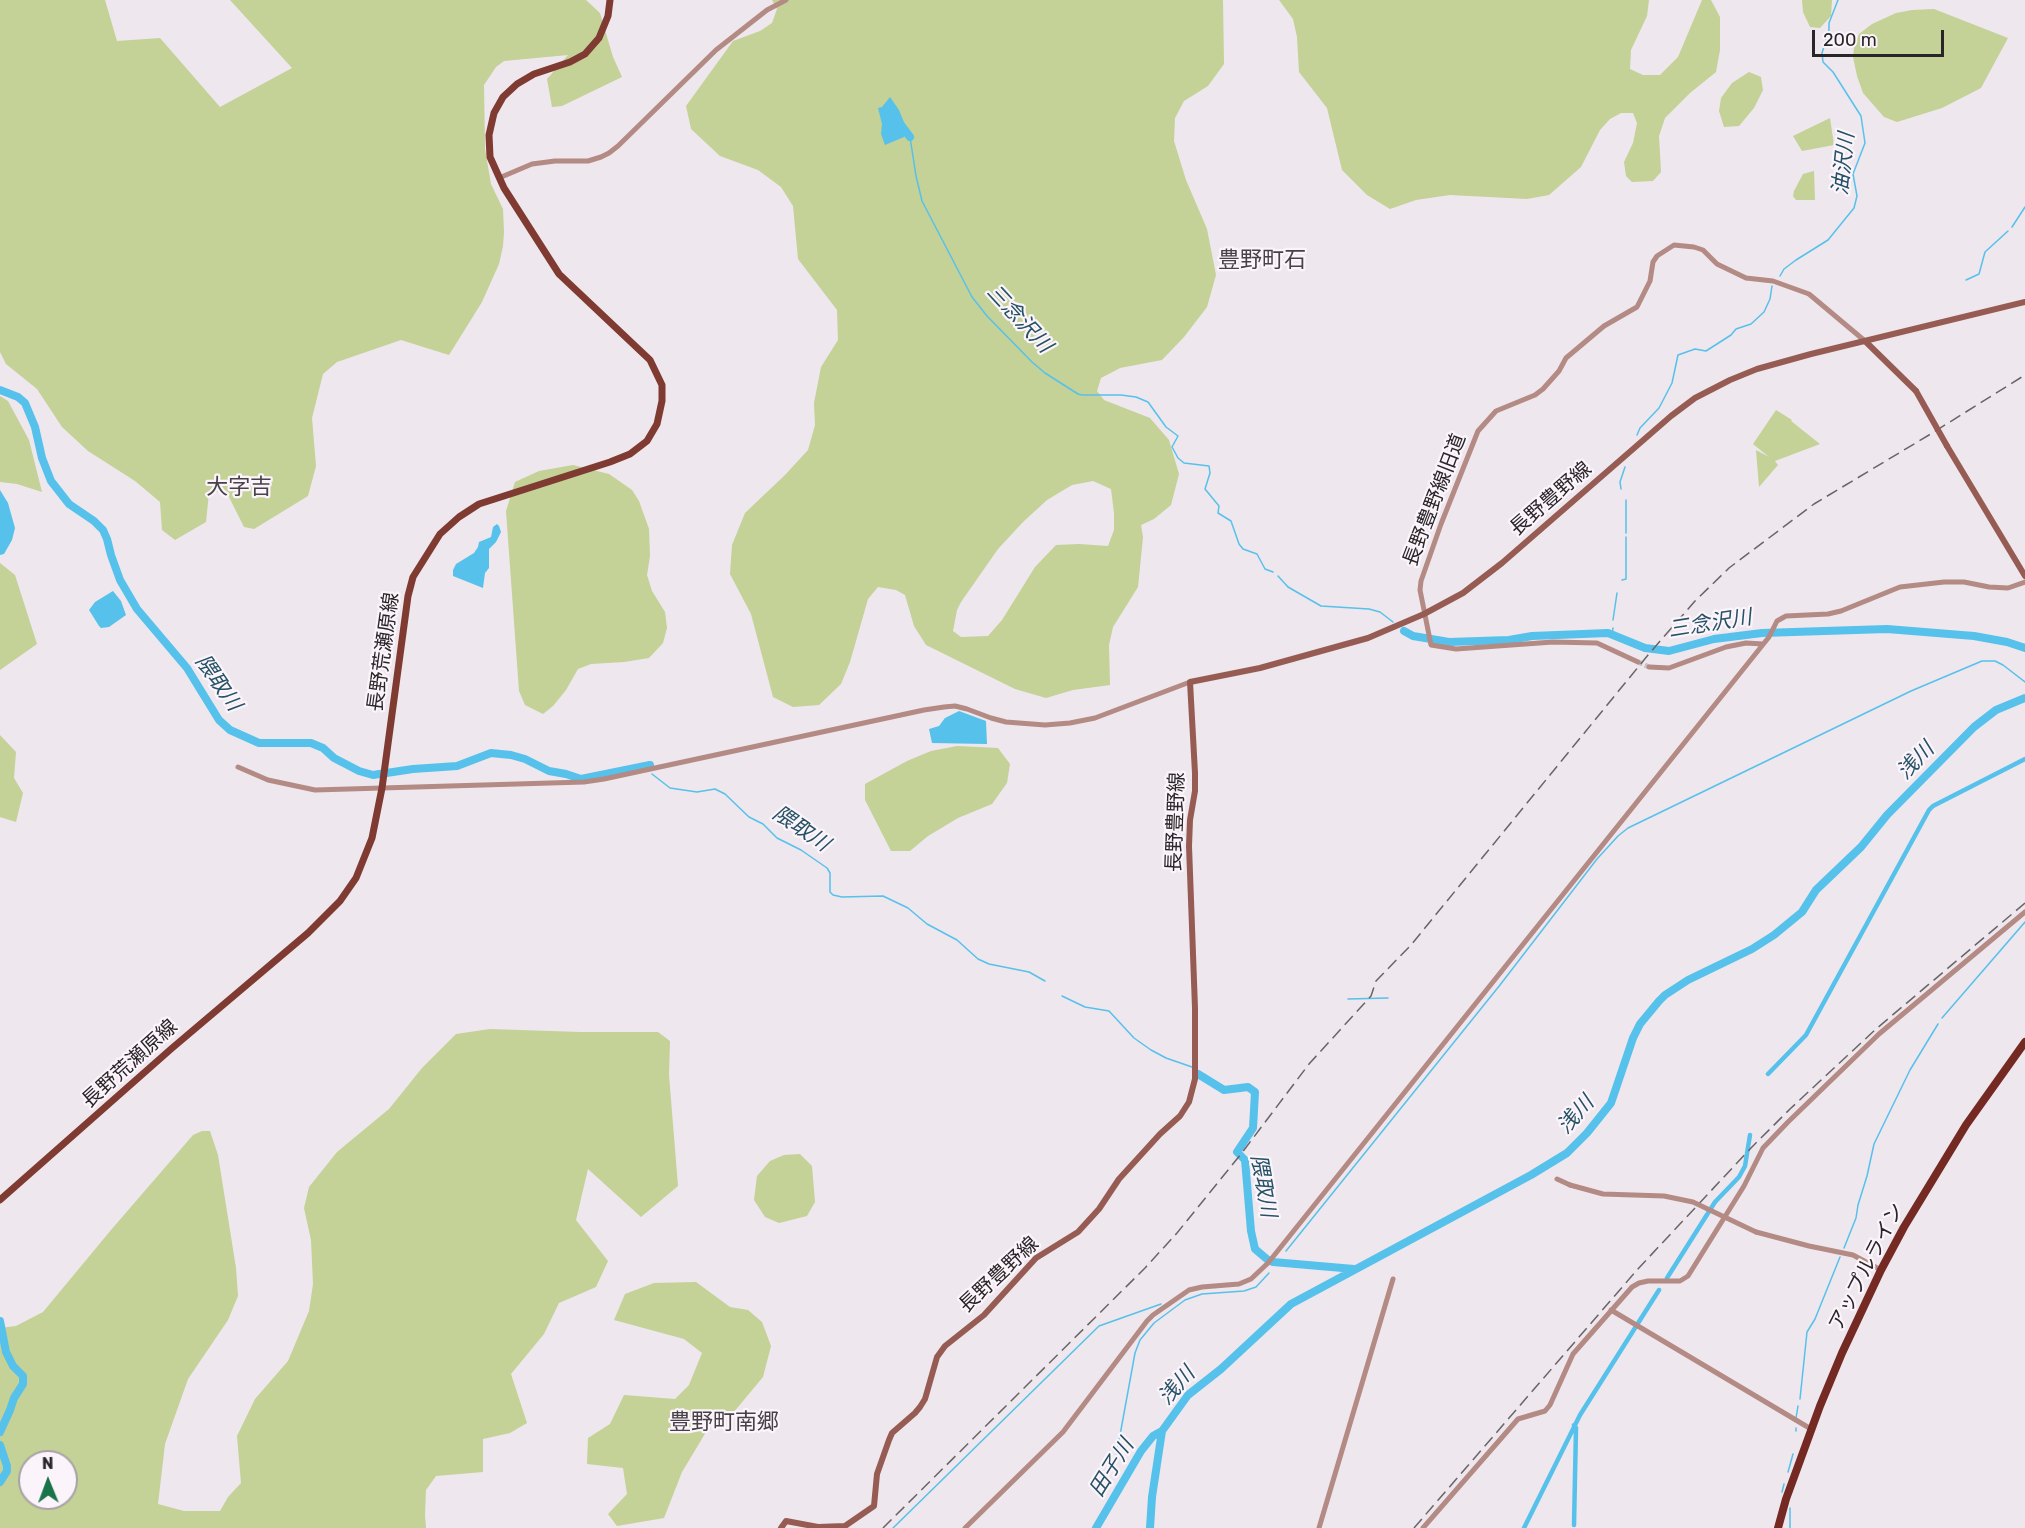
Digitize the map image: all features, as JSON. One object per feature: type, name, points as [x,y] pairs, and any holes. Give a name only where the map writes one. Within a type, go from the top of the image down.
[{"type":"highway","name":"アップルライン","points":[[1778,1528],[1811,1429],[1842,1353],[1881,1270],[1904,1227],[1966,1125],[2025,1042]]},
{"type":"main road","name":"長野荒瀬原線","points":[[0,1200],[171,1049],[308,933],[340,901],[357,878],[368,851],[382,784],[408,596],[413,577],[440,534],[459,517],[479,504],[630,454],[647,441],[657,424],[662,401],[662,385],[650,360],[559,274],[499,178],[490,158],[489,135],[494,113],[503,97],[517,84],[534,74],[570,63],[585,54],[599,38],[608,16],[610,0]]},
{"type":"main road","name":"長野豊野線","points":[[781,1528],[786,1521],[818,1527],[845,1526],[874,1506],[877,1474],[892,1433],[915,1413],[925,1399],[937,1357],[945,1346],[984,1315],[1036,1258],[1078,1232],[1099,1209],[1119,1179],[1160,1134],[1180,1116],[1190,1102],[1195,1079],[1195,1008],[1189,846],[1195,773],[1190,682],[1260,668],[1368,638],[1424,614],[1462,592],[1500,565],[1671,416],[1695,398],[1730,380],[1757,369],[1865,340],[2025,302]]},
{"type":"main road","points":[[1865,340],[1916,391],[2025,576]]},
{"type":"street","points":[[499,178],[532,164],[588,161],[609,153],[716,50],[767,10],[786,0]]},
{"type":"street","name":"長野豊野線旧道","points":[[1638,662],[1597,644],[1553,642],[1456,649],[1431,645],[1420,590],[1421,581],[1478,431],[1496,411],[1535,395],[1543,389],[1559,371],[1566,358],[1604,326],[1637,307],[1650,281],[1653,262],[1674,245],[1703,250],[1717,264],[1746,278],[1773,281],[1809,294],[1865,340]]},
{"type":"street","points":[[965,1528],[1063,1431],[1153,1315],[1189,1290],[1239,1284],[1251,1279],[1268,1263],[1769,637],[1781,618],[1841,611],[1900,587],[1964,582],[2008,588],[2025,582]]},
{"type":"street","points":[[1649,667],[1669,668],[1726,647],[1746,643],[1763,644]]},
{"type":"street","points":[[238,767],[268,780],[315,790],[382,784],[584,782],[944,707],[955,706],[1015,723],[1045,725],[1070,723],[1095,718],[1190,682]]},
{"type":"street","points":[[1424,1528],[1518,1419],[1545,1411],[1550,1405],[1573,1353],[1632,1287],[1639,1283],[1674,1282],[1688,1276],[1751,1173],[1763,1148],[1818,1091],[1879,1034],[2025,912]]},
{"type":"street","points":[[1557,1179],[1603,1194],[1664,1196],[1693,1202],[1756,1232],[1853,1255],[1881,1270]]},
{"type":"street","points":[[1319,1528],[1393,1279]]},
{"type":"street","points":[[1611,1310],[1811,1429]]},
{"type":"green space","points":[[0,0],[105,0],[117,41],[160,38],[220,107],[292,68],[230,0],[586,0],[600,13],[613,57],[622,77],[562,106],[552,107],[547,79],[568,55],[504,61],[496,67],[484,85],[485,149],[491,184],[503,209],[503,246],[499,264],[482,302],[449,355],[401,340],[337,362],[323,374],[312,418],[316,466],[308,496],[254,529],[244,527],[226,491],[209,493],[206,522],[175,540],[162,530],[160,502],[135,481],[88,451],[62,427],[37,389],[6,364],[0,352]]},
{"type":"green space","points":[[772,0],[1223,0],[1224,64],[1208,86],[1184,101],[1175,118],[1174,141],[1186,180],[1207,229],[1216,275],[1207,307],[1184,337],[1162,360],[1120,368],[1101,378],[1097,391],[1104,400],[1150,418],[1169,440],[1179,474],[1171,505],[1154,519],[1141,525],[1143,537],[1138,587],[1113,627],[1109,645],[1110,685],[1073,690],[1046,698],[1015,689],[926,645],[914,626],[905,595],[896,590],[878,587],[868,599],[850,662],[841,684],[819,705],[793,707],[773,697],[751,614],[730,574],[732,545],[745,513],[808,450],[815,425],[814,403],[821,367],[838,340],[837,310],[798,259],[793,206],[781,187],[758,170],[720,156],[691,129],[686,106],[733,41],[760,31],[772,23],[777,9]],"holes":[[[1093,481],[1111,489],[1114,530],[1108,546],[1056,545],[1035,567],[1002,620],[988,636],[961,637],[953,631],[961,602],[998,549],[1047,500],[1072,485]]]},
{"type":"green space","points":[[1279,0],[1649,0],[1647,16],[1631,50],[1630,69],[1643,75],[1660,75],[1678,57],[1702,0],[1711,0],[1720,17],[1720,50],[1716,72],[1690,93],[1665,118],[1659,136],[1661,172],[1653,181],[1632,182],[1626,176],[1624,162],[1633,143],[1637,123],[1633,113],[1621,113],[1610,119],[1600,130],[1581,167],[1549,195],[1527,199],[1450,195],[1416,200],[1390,209],[1367,195],[1342,170],[1327,108],[1299,72],[1297,37],[1293,19]]},
{"type":"green space","points":[[1802,0],[1832,0],[1831,16],[1820,28],[1810,27],[1803,12]]},
{"type":"green space","points":[[1934,9],[2008,38],[1981,88],[1942,108],[1897,122],[1884,117],[1863,93],[1857,76],[1853,57],[1859,34],[1872,24],[1896,13]]},
{"type":"green space","points":[[1749,72],[1761,77],[1763,90],[1754,108],[1739,126],[1724,127],[1719,111],[1721,98],[1732,83]]},
{"type":"green space","points":[[1830,118],[1834,145],[1802,151],[1793,136]]},
{"type":"green space","points":[[1814,171],[1815,200],[1796,200],[1793,196],[1794,191],[1803,174]]},
{"type":"green space","points":[[0,396],[8,401],[29,440],[42,492],[17,484],[0,482]]},
{"type":"green space","points":[[1776,410],[1792,420],[1820,444],[1775,461],[1778,465],[1759,487],[1756,450],[1769,457],[1753,444]]},
{"type":"green space","points":[[573,465],[609,474],[632,490],[639,501],[649,529],[650,556],[647,575],[652,591],[665,612],[667,628],[663,643],[649,658],[591,664],[578,669],[566,690],[543,714],[525,705],[519,691],[506,511],[515,482],[539,471]]},
{"type":"green space","points":[[0,563],[15,575],[37,644],[0,670]]},
{"type":"green space","points":[[0,735],[16,752],[14,778],[23,793],[16,822],[0,817]]},
{"type":"green space","points":[[957,746],[998,748],[1010,764],[1007,783],[992,804],[958,818],[928,836],[910,851],[891,851],[865,800],[865,784],[931,751]]},
{"type":"green space","points":[[490,1029],[658,1032],[670,1041],[669,1075],[678,1186],[641,1217],[588,1169],[576,1220],[608,1261],[596,1287],[559,1303],[544,1334],[511,1374],[527,1423],[510,1433],[483,1439],[483,1472],[436,1476],[426,1490],[426,1528],[0,1528],[0,1328],[16,1326],[43,1312],[193,1135],[202,1131],[210,1131],[218,1155],[236,1268],[238,1296],[228,1320],[188,1379],[165,1444],[158,1504],[184,1511],[220,1511],[228,1497],[241,1483],[237,1436],[255,1399],[288,1361],[309,1311],[313,1284],[311,1240],[304,1208],[309,1187],[337,1152],[389,1109],[422,1068],[456,1034]]},
{"type":"green space","points":[[800,1154],[812,1166],[815,1202],[807,1216],[779,1223],[765,1217],[754,1200],[757,1176],[770,1161],[784,1155]]},
{"type":"green space","points":[[696,1282],[730,1307],[748,1310],[762,1322],[771,1346],[763,1377],[733,1413],[709,1427],[682,1472],[664,1518],[617,1526],[608,1514],[627,1494],[623,1468],[587,1464],[588,1438],[610,1424],[624,1395],[675,1399],[689,1385],[702,1353],[684,1339],[614,1320],[625,1294],[654,1283]]},
{"type":"water","points":[[890,97],[899,110],[908,132],[904,137],[885,145],[881,134],[882,124],[878,108],[882,107]]},
{"type":"water","points":[[0,490],[8,503],[15,528],[12,540],[4,554],[0,555]]},
{"type":"water","points":[[497,524],[501,532],[489,549],[489,568],[485,573],[483,588],[453,576],[456,564],[474,553],[479,542],[491,537],[493,527]]},
{"type":"water","points":[[113,591],[121,601],[126,615],[109,627],[101,628],[89,610],[95,602]]},
{"type":"water","points":[[959,711],[986,721],[987,744],[932,743],[929,729],[939,726],[945,718]]},
{"type":"waterway","name":"油沢川","points":[[1780,276],[1784,269],[1828,240],[1854,208],[1857,196],[1853,174],[1865,143],[1861,116],[1833,72],[1823,62],[1822,53],[1829,23],[1838,0]]},
{"type":"waterway","name":"三念沢川","points":[[901,125],[910,137]]},
{"type":"waterway","name":"三念沢川","points":[[910,137],[922,201],[972,297],[987,316],[1032,362],[1078,394],[1121,395],[1136,397],[1148,402],[1166,427],[1178,436],[1172,447],[1178,458],[1184,463],[1209,466],[1210,473],[1205,489],[1219,506],[1218,513],[1231,521],[1243,549],[1257,554],[1265,569],[1273,572]]},
{"type":"waterway","points":[[2012,227],[2025,207]]},
{"type":"waterway","points":[[1966,280],[1979,274],[1985,252],[2008,231]]},
{"type":"waterway","name":"油沢川","points":[[1637,435],[1640,428],[1659,408],[1672,383],[1678,355],[1695,349],[1706,351],[1731,335],[1736,329],[1751,324],[1764,312],[1770,299],[1772,286]]},
{"type":"waterway","name":"隈取川","points":[[0,390],[18,397],[25,403],[35,427],[42,458],[51,481],[69,504],[103,530],[120,580],[137,609],[187,668],[219,720],[230,730],[259,743],[311,743],[359,771],[373,775],[457,766],[491,753],[525,759],[549,771],[581,779],[650,765]]},
{"type":"waterway","name":"油沢川","points":[[1621,489],[1620,482],[1625,467]]},
{"type":"waterway","name":"油沢川","points":[[1626,500],[1626,533]]},
{"type":"waterway","name":"油沢川","points":[[1622,580],[1626,579],[1626,537]]},
{"type":"waterway","name":"三念沢川","points":[[1278,576],[1288,587],[1321,606],[1369,609],[1380,612],[1393,622]]},
{"type":"waterway","name":"油沢川","points":[[1613,620],[1617,593]]},
{"type":"waterway","name":"油沢川","points":[[1612,635],[1613,628]]},
{"type":"waterway","name":"三念沢川","points":[[1404,631],[1413,636],[1449,642],[1608,633],[1645,648],[1669,651],[1714,639],[1762,633],[1887,629],[1974,636],[2025,648]]},
{"type":"waterway","points":[[1286,1251],[1500,985],[1597,859],[1628,828],[1911,691],[1982,661],[1995,661],[2025,682]]},
{"type":"waterway","name":"浅川","points":[[1150,1528],[1152,1497],[1162,1431],[1188,1395],[1221,1369],[1291,1304],[1531,1175],[1567,1153],[1587,1133],[1611,1103],[1633,1038],[1640,1024],[1665,995],[1688,980],[1752,949],[1774,935],[1802,912],[1816,890],[1861,847],[1887,815],[1974,727],[1996,710],[2025,698]]},
{"type":"waterway","points":[[1768,1074],[1806,1035],[1929,810],[2025,759]]},
{"type":"waterway","name":"隈取川","points":[[652,774],[670,788],[697,792],[715,789],[725,794],[749,817],[763,824],[777,838],[801,850],[827,868],[830,873],[830,892],[833,895],[842,897],[883,896],[908,908],[927,924],[957,940],[978,959],[989,964],[1029,972],[1045,981]]},
{"type":"waterway","points":[[1942,1018],[2025,922]]},
{"type":"waterway","name":"隈取川","points":[[1062,996],[1085,1007],[1109,1011],[1134,1038],[1151,1050],[1192,1067]]},
{"type":"waterway","points":[[1348,999],[1388,998]]},
{"type":"waterway","points":[[1844,1248],[1856,1218],[1874,1144],[1910,1070],[1938,1024]]},
{"type":"waterway","name":"隈取川","points":[[1198,1074],[1224,1090],[1248,1087],[1255,1092],[1253,1128],[1237,1152],[1245,1160],[1251,1231],[1255,1249],[1273,1262],[1354,1269]]},
{"type":"waterway","points":[[1667,1278],[1715,1202],[1739,1177],[1745,1166],[1750,1135]]},
{"type":"waterway","points":[[1800,1399],[1807,1332],[1815,1319],[1840,1257]]},
{"type":"waterway","points":[[1114,1468],[1135,1353],[1140,1340],[1154,1323],[1185,1300],[1202,1294],[1244,1291],[1256,1287],[1269,1273]]},
{"type":"waterway","points":[[1524,1528],[1580,1415],[1659,1290]]},
{"type":"waterway","points":[[893,1528],[1099,1326],[1161,1304]]},
{"type":"waterway","name":"田子川","points":[[0,1321],[6,1352],[13,1366],[23,1376],[23,1384],[14,1398],[0,1432]]},
{"type":"waterway","points":[[1796,1418],[1798,1406]]},
{"type":"waterway","points":[[1574,1425],[1576,1428],[1574,1525]]},
{"type":"waterway","name":"田子川","points":[[1096,1528],[1141,1451],[1153,1436],[1162,1431]]},
{"type":"waterway","name":"田子川","points":[[0,1445],[7,1466],[7,1471],[0,1482]]},
{"type":"waterway","points":[[1788,1472],[1793,1454]]},
{"type":"waterway","points":[[1782,1492],[1784,1484]]},
{"type":"waterway","points":[[1790,1508],[1790,1528]]},
{"type":"tunnel","points":[[1638,662],[1649,667]]},
{"type":"railway","points":[[883,1528],[1145,1268],[1177,1233],[1241,1154],[1309,1064],[1371,996],[1376,981],[1411,945],[1648,655],[1695,601],[1729,568],[1814,504],[2025,375]]},
{"type":"railway","points":[[1414,1528],[1637,1270],[1751,1148],[1876,1029],[2025,903]]},
{"type":"district","name":"豊野町石","points":[[1262,261]]},
{"type":"district","name":"大字吉","points":[[239,488]]},
{"type":"district","name":"豊野町南郷","points":[[724,1423]]}]
